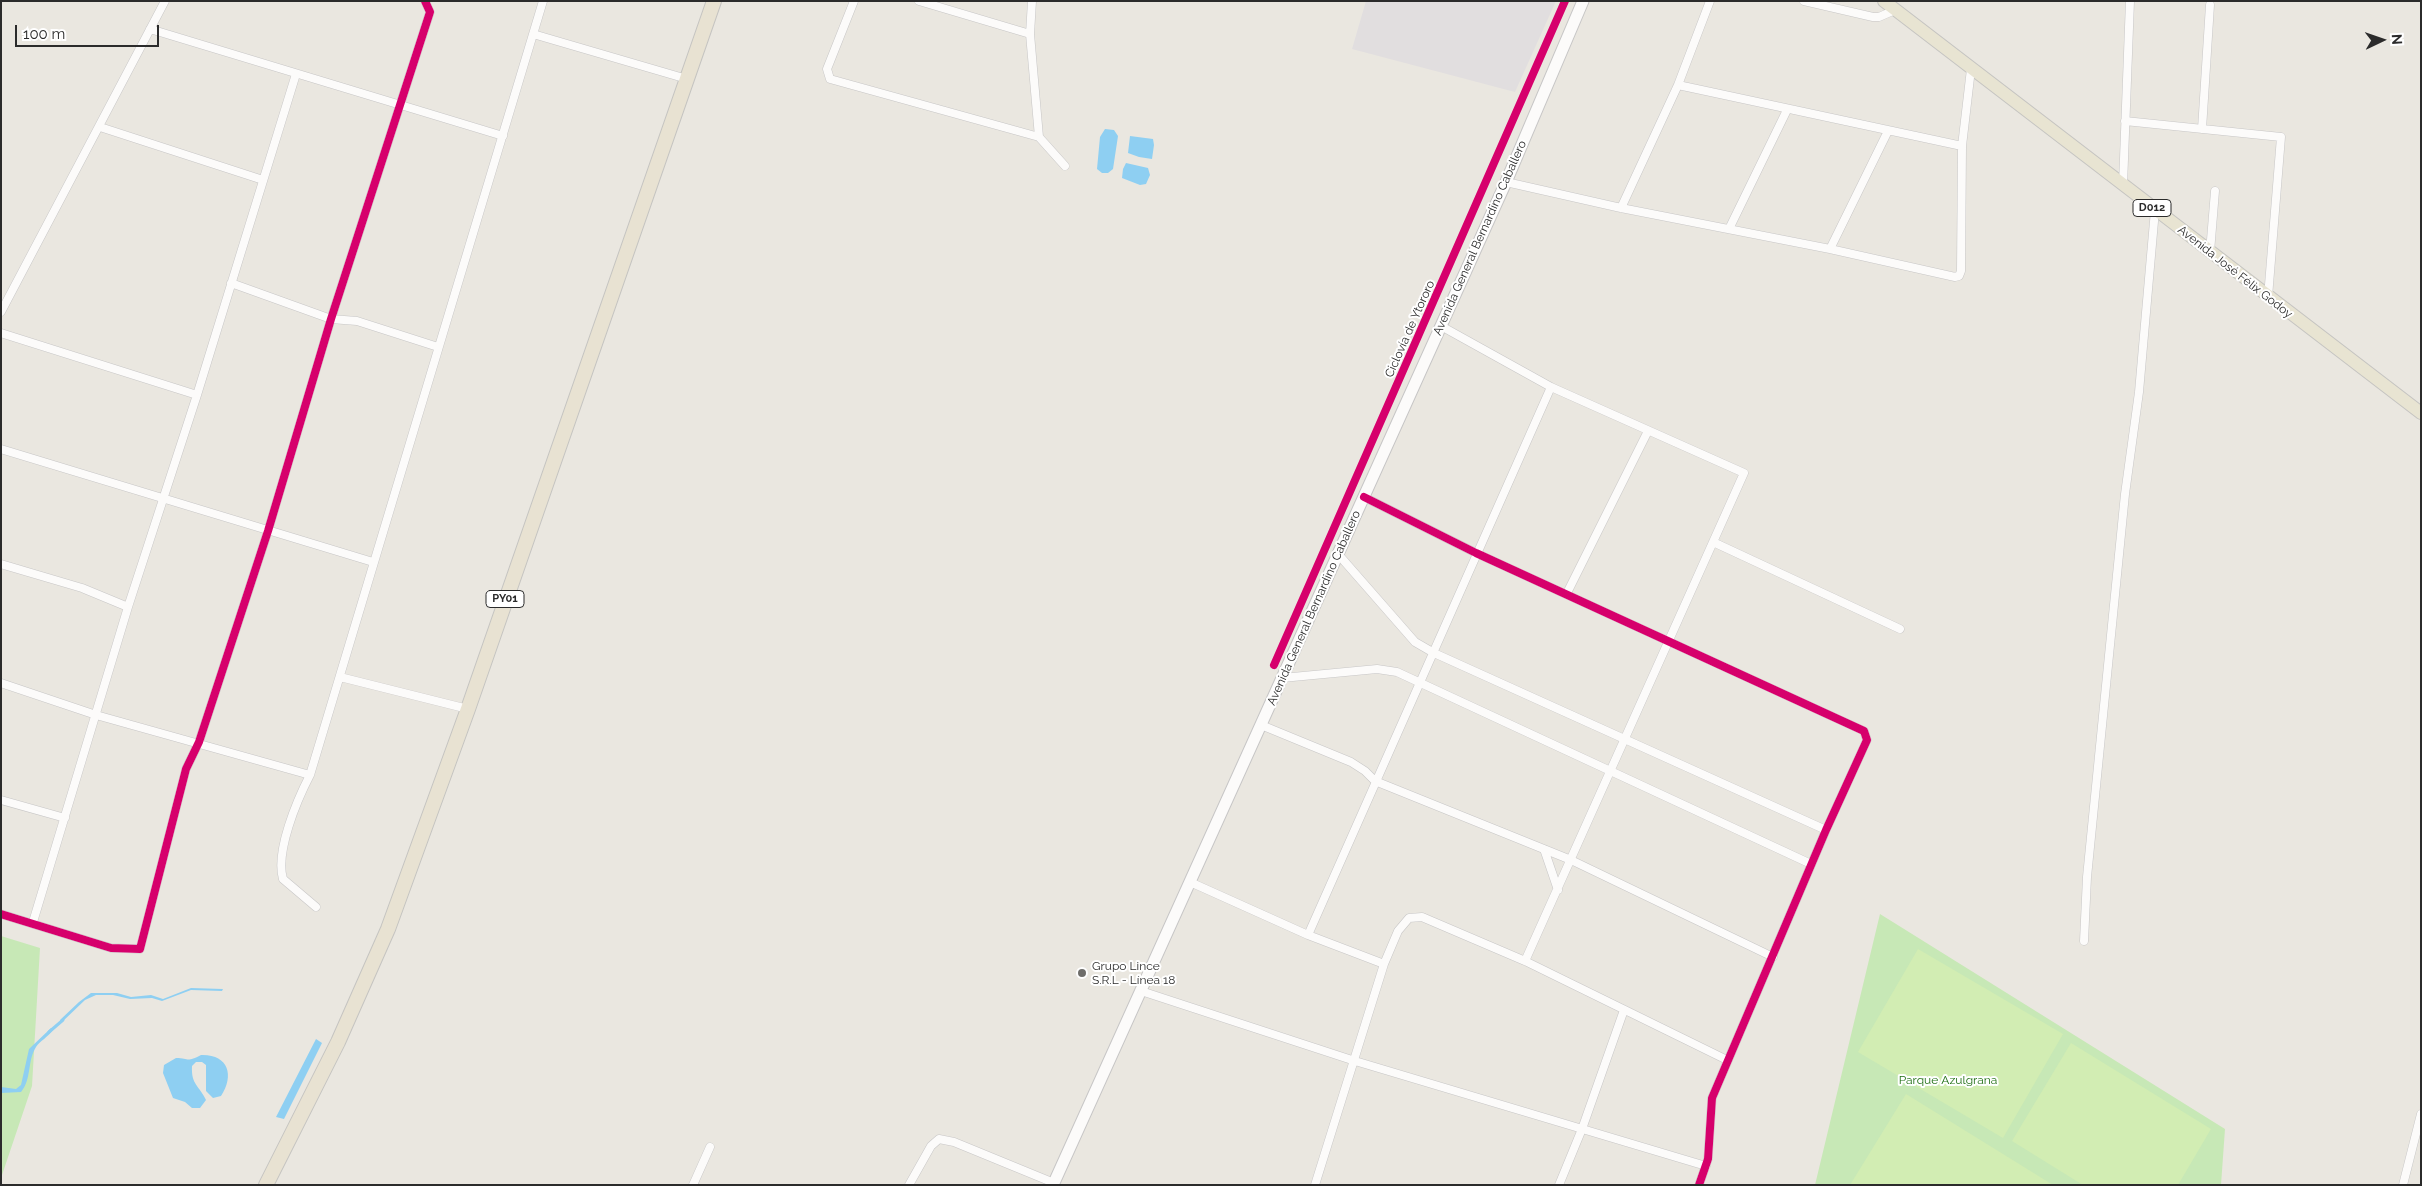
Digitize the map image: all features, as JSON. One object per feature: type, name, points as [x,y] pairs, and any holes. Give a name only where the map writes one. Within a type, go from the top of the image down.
[{"type":"highway","name":"PY01","points":[[266,1185],[338,1042],[388,929],[468,709],[714,1]]},
{"type":"main road","name":"Avenida General Bernardino Caballero","points":[[1054,1184],[1506,182],[1582,1]]},
{"type":"main road","name":"Avenida José Félix Godoy","points":[[1884,1],[2421,413]]},
{"type":"street","points":[[1,312],[165,1]]},
{"type":"street","points":[[1,914],[33,922],[111,948],[140,949],[186,769],[200,742],[268,530],[331,320],[430,12],[425,1]]},
{"type":"street","points":[[316,907],[283,879],[280,870],[281,860],[292,818],[310,775],[543,1]]},
{"type":"street","points":[[854,1],[827,69],[830,78],[1039,137],[1065,166]]},
{"type":"street","points":[[919,1],[1030,34]]},
{"type":"street","points":[[1032,1],[1030,34],[1039,137]]},
{"type":"street","points":[[1621,208],[1678,85],[1710,1]]},
{"type":"street","points":[[1804,1],[1873,17],[1879,17],[1895,10]]},
{"type":"street","points":[[2123,185],[2130,1]]},
{"type":"street","points":[[2202,128],[2210,5]]},
{"type":"street","points":[[150,29],[503,136]]},
{"type":"street","points":[[533,34],[687,79]]},
{"type":"street","points":[[1506,182],[1621,208],[1830,249],[1950,276],[1959,276],[1961,266],[1962,146],[1971,69]]},
{"type":"street","points":[[33,922],[128,607],[197,395],[296,74]]},
{"type":"street","points":[[1678,85],[1787,110],[1962,146]]},
{"type":"street","points":[[1729,229],[1787,110]]},
{"type":"street","points":[[2125,122],[2281,137],[2268,297]]},
{"type":"street","points":[[100,127],[262,180]]},
{"type":"street","points":[[1830,249],[1888,130]]},
{"type":"street","points":[[2210,252],[2215,191]]},
{"type":"street","points":[[2084,941],[2087,868],[2124,504],[2139,392],[2155,210]]},
{"type":"street","points":[[231,283],[331,320],[357,321],[438,347]]},
{"type":"street","points":[[1441,326],[1551,387],[1744,473],[1525,961]]},
{"type":"street","points":[[1,333],[197,395]]},
{"type":"street","points":[[1308,935],[1551,387]]},
{"type":"street","points":[[1567,593],[1648,430]]},
{"type":"street","points":[[1,449],[373,562]]},
{"type":"street","points":[[1364,496],[1476,553],[1567,593],[1864,731],[1867,740],[1811,864],[1712,1098],[1711,1136],[1706,1166],[1699,1185]]},
{"type":"street","points":[[1713,542],[1900,629]]},
{"type":"street","points":[[1338,554],[1414,642],[1434,653],[1826,830]]},
{"type":"street","points":[[1,564],[82,588],[128,607]]},
{"type":"street","points":[[1282,678],[1377,669],[1397,672],[1421,681],[1811,864]]},
{"type":"street","points":[[340,676],[468,709]]},
{"type":"street","points":[[1,683],[96,715],[200,742],[310,775]]},
{"type":"street","points":[[1261,726],[1352,762],[1375,781],[1571,860],[1773,957]]},
{"type":"street","points":[[1,800],[65,818]]},
{"type":"street","points":[[1544,849],[1558,890]]},
{"type":"street","points":[[1190,882],[1308,935],[1384,964]]},
{"type":"street","points":[[1315,1185],[1384,964],[1398,931],[1410,918],[1422,917],[1525,961],[1727,1060]]},
{"type":"street","points":[[1141,991],[1355,1061],[1706,1166]]},
{"type":"street","points":[[1559,1185],[1582,1129],[1624,1010]]},
{"type":"street","points":[[2403,1185],[2421,1114]]},
{"type":"street","points":[[909,1185],[931,1146],[939,1139],[954,1142],[1054,1184]]},
{"type":"street","points":[[693,1185],[710,1147]]},
{"type":"shaded area","points":[[1366,1],[1556,1],[1515,92],[1352,49]]},
{"type":"green space","name":"Parque Azulgrana","points":[[1880,914],[2225,1129],[2221,1185],[1815,1185]]},
{"type":"green space","points":[[1,936],[40,948],[32,1086],[1,1178]]},
{"type":"green space","points":[[1918,949],[2063,1034],[2003,1138],[1858,1052]]},
{"type":"green space","points":[[2071,1043],[2211,1129],[2178,1185],[2083,1185],[2012,1141]]},
{"type":"green space","points":[[1906,1094],[2053,1185],[1850,1185]]},
{"type":"water","points":[[1105,129],[1114,130],[1118,136],[1113,169],[1108,173],[1102,173],[1097,169],[1100,137]]},
{"type":"water","points":[[1130,136],[1153,139],[1152,159],[1128,153]]},
{"type":"water","points":[[1126,163],[1148,168],[1150,175],[1146,184],[1140,185],[1122,178]]},
{"type":"water","points":[[191,988],[223,989],[222,991],[191,990],[162,1001],[152,998],[130,999],[113,995],[96,995],[85,1000],[61,1023],[60,1020],[91,993],[117,993],[131,997],[151,995],[163,999]]},
{"type":"water","points":[[51,1028],[53,1030],[33,1052],[27,1081],[21,1092],[1,1093],[1,1087],[16,1089],[21,1085],[29,1049]]},
{"type":"water","points":[[316,1039],[322,1043],[284,1119],[276,1117]]},
{"type":"water","points":[[201,1055],[217,1058],[223,1062],[228,1074],[228,1081],[221,1096],[213,1098],[206,1091],[206,1065],[202,1062],[196,1062],[192,1066],[193,1077],[206,1100],[200,1108],[192,1108],[185,1102],[173,1098],[163,1073],[164,1065],[176,1058],[190,1059]]},
{"type":"waterway","points":[[49,1032],[63,1020]]},
{"type":"cycle path","points":[[1,914],[111,948],[140,949],[186,769],[199,742],[268,531],[331,319],[430,12],[425,1]]},
{"type":"cycle path","name":"Ciclovía de Ytororo","points":[[1274,665],[1565,1]]},
{"type":"cycle path","points":[[1364,497],[1476,553],[1864,731],[1867,740],[1826,830],[1712,1098],[1708,1159],[1699,1185]]},
{"type":"place","name":"Grupo Lince S.R.L - Línea 18","points":[[1082,973]]}]
